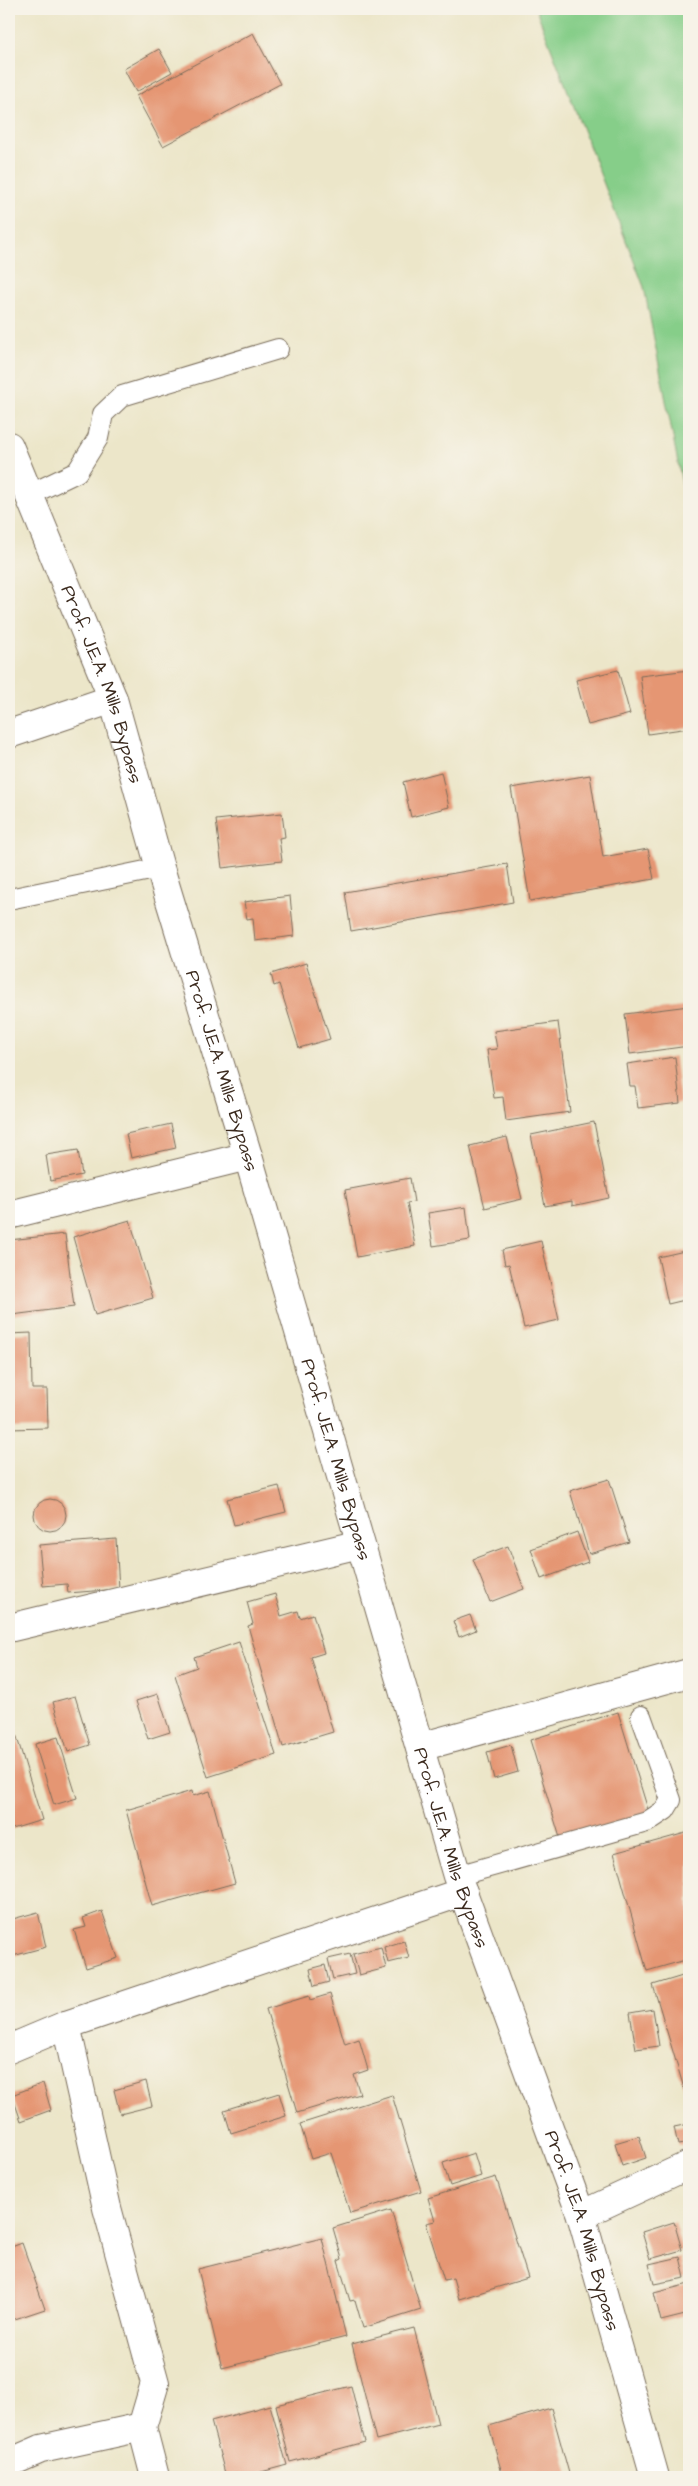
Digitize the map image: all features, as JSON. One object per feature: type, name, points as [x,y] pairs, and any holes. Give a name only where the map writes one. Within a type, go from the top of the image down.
[{"type":"street","name":"Prof. J.E.A. Mills Bypass","points":[[9,446],[113,699],[160,868],[248,1156],[460,1884],[581,2215],[655,2477]]},
{"type":"street","points":[[9,734],[113,699]]},
{"type":"street","points":[[9,1214],[248,1156]]},
{"type":"street","points":[[9,1628],[360,1544]]},
{"type":"street","points":[[420,1747],[689,1673]]},
{"type":"street","points":[[9,2049],[66,2025],[460,1884]]},
{"type":"street","points":[[66,2025],[106,2208],[155,2383],[142,2427],[155,2477]]},
{"type":"street","points":[[581,2215],[689,2165]]},
{"type":"street","points":[[9,2463],[41,2449],[142,2427]]},
{"type":"lane","points":[[29,495],[77,472],[98,438],[103,414],[122,396],[278,349]]},
{"type":"lane","points":[[9,899],[160,868]]},
{"type":"lane","points":[[460,1884],[648,1822],[665,1810],[671,1800],[641,1716]]},
{"type":"green space","points":[[536,9],[689,9],[689,520],[644,287]]},
{"type":"building","points":[[253,33],[280,84],[163,146],[136,96]]},
{"type":"building","points":[[159,49],[172,72],[136,92],[124,69]]},
{"type":"building","points":[[618,670],[630,714],[588,725],[576,680]]},
{"type":"building","points":[[689,670],[689,728],[648,734],[640,676]]},
{"type":"building","points":[[441,772],[449,807],[411,817],[403,782]]},
{"type":"building","points":[[590,775],[603,857],[648,849],[654,879],[530,901],[511,788]]},
{"type":"building","points":[[282,813],[285,837],[279,838],[282,861],[222,868],[216,820]]},
{"type":"building","points":[[507,864],[513,902],[351,931],[345,892]]},
{"type":"building","points":[[290,896],[294,936],[255,941],[253,918],[247,919],[244,902]]},
{"type":"building","points":[[306,963],[330,1039],[299,1048],[279,984],[274,986],[271,974]]},
{"type":"building","points":[[689,1006],[689,1046],[630,1054],[625,1014]]},
{"type":"building","points":[[558,1022],[570,1112],[506,1121],[503,1097],[494,1098],[487,1050],[497,1049],[494,1031]]},
{"type":"building","points":[[675,1057],[680,1103],[638,1108],[635,1086],[630,1086],[627,1064]]},
{"type":"building","points":[[594,1122],[609,1198],[572,1206],[572,1201],[545,1206],[531,1135]]},
{"type":"building","points":[[171,1124],[176,1148],[131,1158],[126,1134]]},
{"type":"building","points":[[507,1137],[522,1199],[485,1208],[470,1146]]},
{"type":"building","points":[[78,1150],[82,1175],[50,1181],[46,1155]]},
{"type":"building","points":[[410,1178],[414,1202],[407,1203],[415,1246],[357,1257],[345,1190]]},
{"type":"building","points":[[466,1207],[470,1240],[433,1246],[428,1213]]},
{"type":"building","points":[[130,1220],[153,1298],[95,1315],[73,1237]]},
{"type":"building","points":[[65,1234],[74,1307],[12,1315],[9,1283],[9,1240]]},
{"type":"building","points":[[541,1241],[559,1320],[524,1328],[509,1264],[505,1265],[502,1250]]},
{"type":"building","points":[[689,1250],[689,1299],[668,1304],[658,1257]]},
{"type":"building","points":[[31,1333],[32,1389],[47,1389],[48,1428],[9,1429],[9,1334]]},
{"type":"building","points":[[609,1479],[629,1542],[589,1554],[570,1491]]},
{"type":"building","points":[[279,1486],[286,1512],[234,1525],[227,1499]]},
{"type":"building","points":[[50,1499],[61,1504],[66,1515],[61,1526],[50,1531],[39,1526],[34,1515],[39,1504]]},
{"type":"building","points":[[577,1532],[588,1562],[541,1579],[531,1549]]},
{"type":"building","points":[[116,1539],[119,1589],[68,1593],[67,1584],[43,1586],[39,1545]]},
{"type":"building","points":[[508,1546],[524,1589],[490,1602],[473,1559]]},
{"type":"building","points":[[275,1594],[281,1616],[298,1611],[300,1618],[313,1614],[324,1653],[311,1657],[333,1732],[283,1747],[248,1626],[253,1624],[247,1602]]},
{"type":"building","points":[[470,1615],[476,1630],[459,1637],[453,1621]]},
{"type":"building","points":[[239,1642],[276,1755],[208,1777],[175,1675],[197,1667],[194,1657]]},
{"type":"building","points":[[158,1694],[170,1732],[148,1739],[136,1701]]},
{"type":"building","points":[[75,1696],[90,1745],[68,1752],[53,1702]]},
{"type":"building","points":[[9,1711],[42,1820],[9,1830]]},
{"type":"building","points":[[618,1712],[649,1813],[561,1841],[530,1740]]},
{"type":"building","points":[[58,1737],[77,1798],[54,1805],[35,1744]]},
{"type":"building","points":[[511,1745],[518,1772],[494,1779],[487,1752]]},
{"type":"building","points":[[192,1791],[193,1796],[210,1791],[235,1883],[152,1906],[126,1810]]},
{"type":"building","points":[[689,1832],[689,1959],[647,1971],[614,1853]]},
{"type":"building","points":[[102,1911],[118,1958],[86,1968],[74,1930],[86,1927],[83,1918]]},
{"type":"building","points":[[38,1912],[46,1947],[9,1957],[9,1920]]},
{"type":"building","points":[[404,1941],[409,1958],[388,1963],[384,1947]]},
{"type":"building","points":[[381,1947],[386,1968],[359,1975],[353,1954]]},
{"type":"building","points":[[350,1954],[355,1974],[333,1979],[328,1959]]},
{"type":"building","points":[[325,1965],[329,1982],[314,1986],[310,1969]]},
{"type":"building","points":[[689,1974],[689,2105],[653,1985]]},
{"type":"building","points":[[330,1994],[345,2044],[359,2039],[368,2070],[354,2075],[360,2094],[297,2113],[266,2009],[309,1996],[310,2000]]},
{"type":"building","points":[[653,2009],[659,2046],[636,2049],[630,2013]]},
{"type":"building","points":[[146,2081],[152,2106],[120,2114],[114,2090]]},
{"type":"building","points":[[43,2083],[51,2110],[21,2121],[12,2095]]},
{"type":"building","points":[[279,2093],[286,2116],[231,2133],[224,2110]]},
{"type":"building","points":[[392,2095],[421,2191],[350,2213],[331,2153],[311,2159],[300,2124]]},
{"type":"building","points":[[689,2124],[689,2143],[678,2145],[674,2127]]},
{"type":"building","points":[[639,2136],[646,2158],[622,2166],[615,2143]]},
{"type":"building","points":[[474,2153],[481,2176],[450,2186],[443,2163]]},
{"type":"building","points":[[496,2177],[528,2278],[459,2299],[453,2278],[444,2280],[426,2223],[435,2221],[428,2198]]},
{"type":"building","points":[[391,2210],[421,2310],[363,2328],[355,2300],[350,2301],[338,2261],[342,2259],[333,2228]]},
{"type":"building","points":[[674,2222],[682,2250],[650,2259],[642,2232]]},
{"type":"building","points":[[322,2238],[346,2337],[222,2368],[198,2269]]},
{"type":"building","points":[[22,2243],[45,2309],[9,2321],[9,2248]]},
{"type":"building","points":[[680,2257],[685,2278],[654,2284],[649,2264]]},
{"type":"building","points":[[689,2284],[689,2314],[661,2321],[654,2293]]},
{"type":"building","points":[[414,2328],[438,2424],[376,2440],[352,2344]]},
{"type":"building","points":[[351,2386],[365,2442],[290,2462],[276,2405]]},
{"type":"building","points":[[270,2405],[287,2465],[243,2477],[226,2477],[211,2421]]},
{"type":"building","points":[[551,2408],[570,2477],[503,2477],[489,2426]]}]
